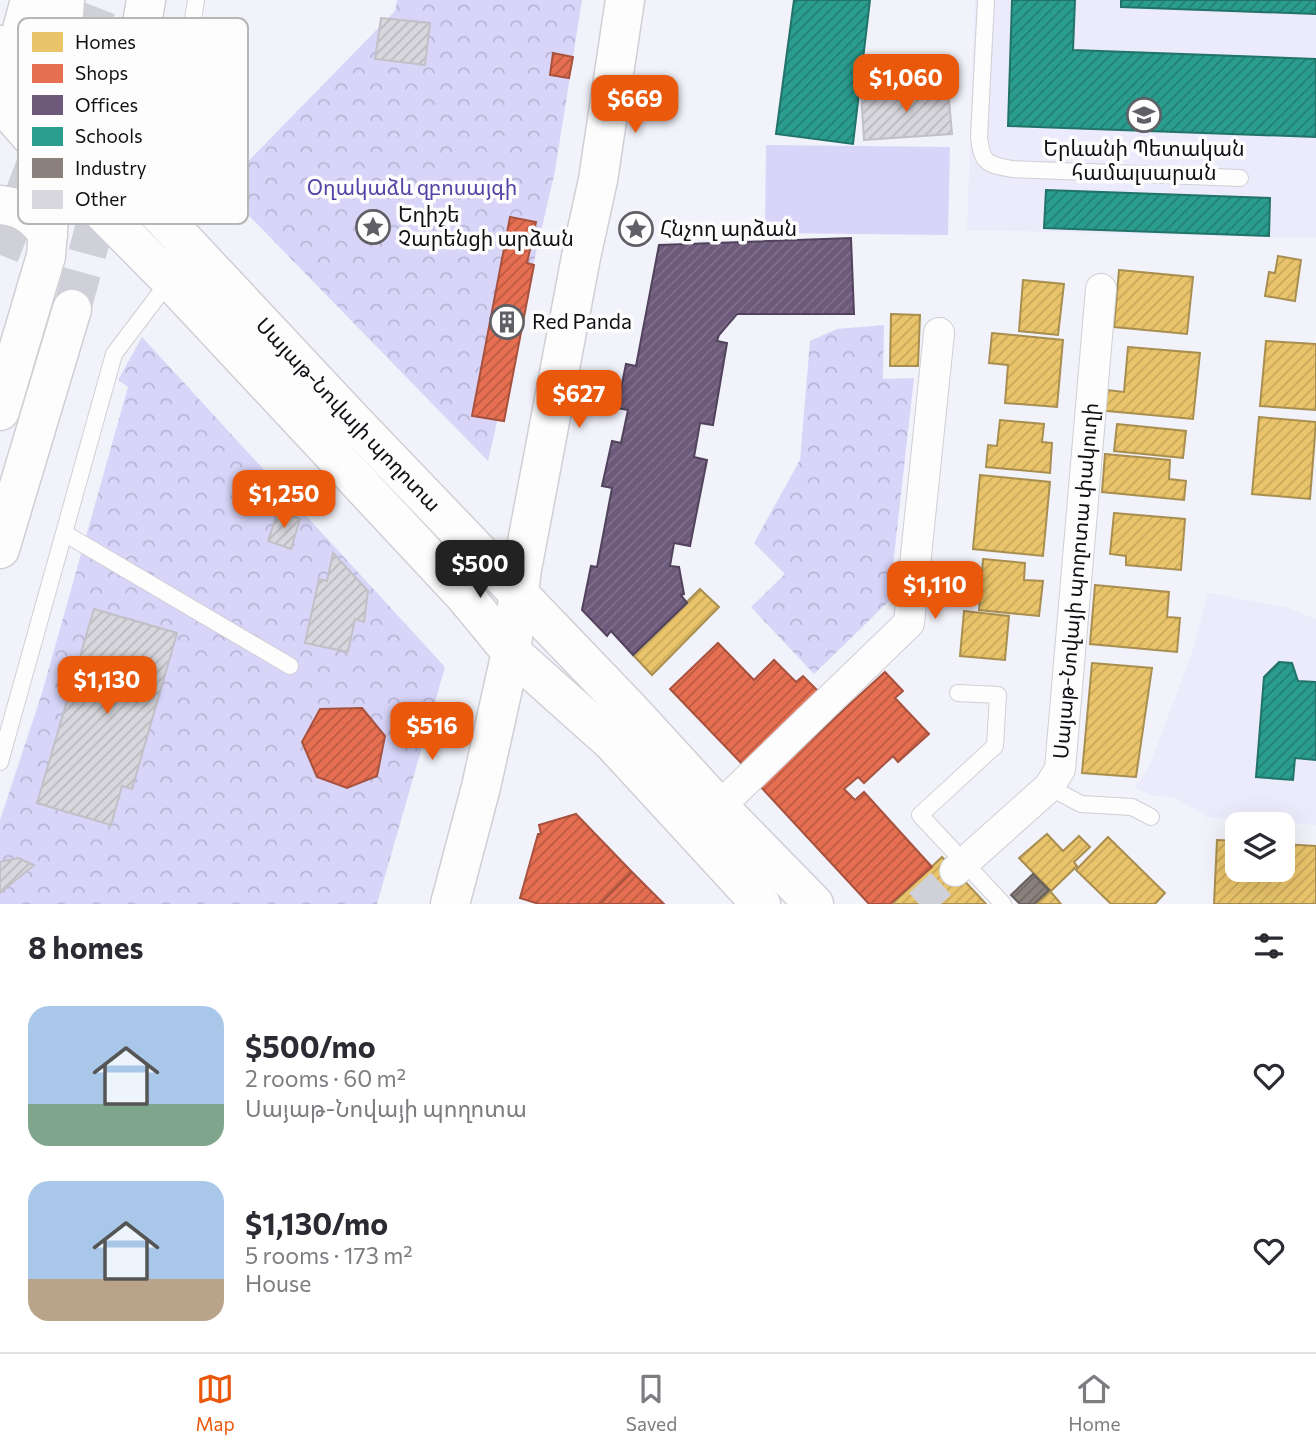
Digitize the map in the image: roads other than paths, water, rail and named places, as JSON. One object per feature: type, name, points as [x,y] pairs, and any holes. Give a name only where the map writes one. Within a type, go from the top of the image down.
[{"type":"main road","points":[[22,18],[30,0]]},
{"type":"main road","points":[[64,18],[65,0]]},
{"type":"main road","points":[[143,18],[146,0]]},
{"type":"main road","points":[[427,904],[518,592],[580,257],[598,180],[625,0]]},
{"type":"main road","points":[[0,95],[7,52],[18,27]]},
{"type":"main road","name":"Սայաթ-Նովայի պողոտա","points":[[0,101],[18,122]]},
{"type":"main road","points":[[0,205],[18,209]]},
{"type":"main road","points":[[39,224],[48,235]]},
{"type":"main road","points":[[0,411],[46,256],[49,224]]},
{"type":"main road","name":"Սայաթ-Նովայի պողոտա","points":[[114,224],[464,595],[503,644],[612,742],[761,904]]},
{"type":"main road","name":"Սայաթ-Նովայի պողոտա","points":[[169,224],[637,717],[719,807],[814,904]]},
{"type":"main road","points":[[0,549],[72,309]]},
{"type":"main road","points":[[450,904],[481,787],[503,644]]},
{"type":"street","name":"Սայաթ-Նովայի պողոտա փակուղի","points":[[960,867],[1049,787],[1060,769],[1101,289]]},
{"type":"street","points":[[719,807],[909,623],[939,333]]},
{"type":"lane","points":[[193,18],[196,0]]},
{"type":"lane","points":[[986,0],[979,137],[981,155],[991,165],[1012,169],[1240,178]]},
{"type":"lane","points":[[0,762],[114,354],[170,280]]},
{"type":"lane","points":[[64,533],[290,666]]},
{"type":"lane","points":[[958,693],[998,695],[995,746],[920,815],[960,867],[1003,904]]},
{"type":"lane","points":[[1049,787],[1081,804],[1132,807],[1151,817]]},
{"type":"tunnel","points":[[93,18],[100,0]]},
{"type":"tunnel","points":[[0,255],[18,209]]},
{"type":"tunnel","points":[[72,309],[95,224]]},
{"type":"tunnel","points":[[919,904],[955,871]]},
{"type":"place","name":"Երևանի Պետական համալսարան","points":[[1144,115]]},
{"type":"place","name":"Եղիշե Չարենցի արձան","points":[[373,227]]},
{"type":"place","name":"Հնչող արձան","points":[[636,229]]},
{"type":"place","name":"Red Panda","points":[[507,322]]},
{"type":"park label","name":"Օղակաձև զբոսայգի","points":[[412,188]]}]
